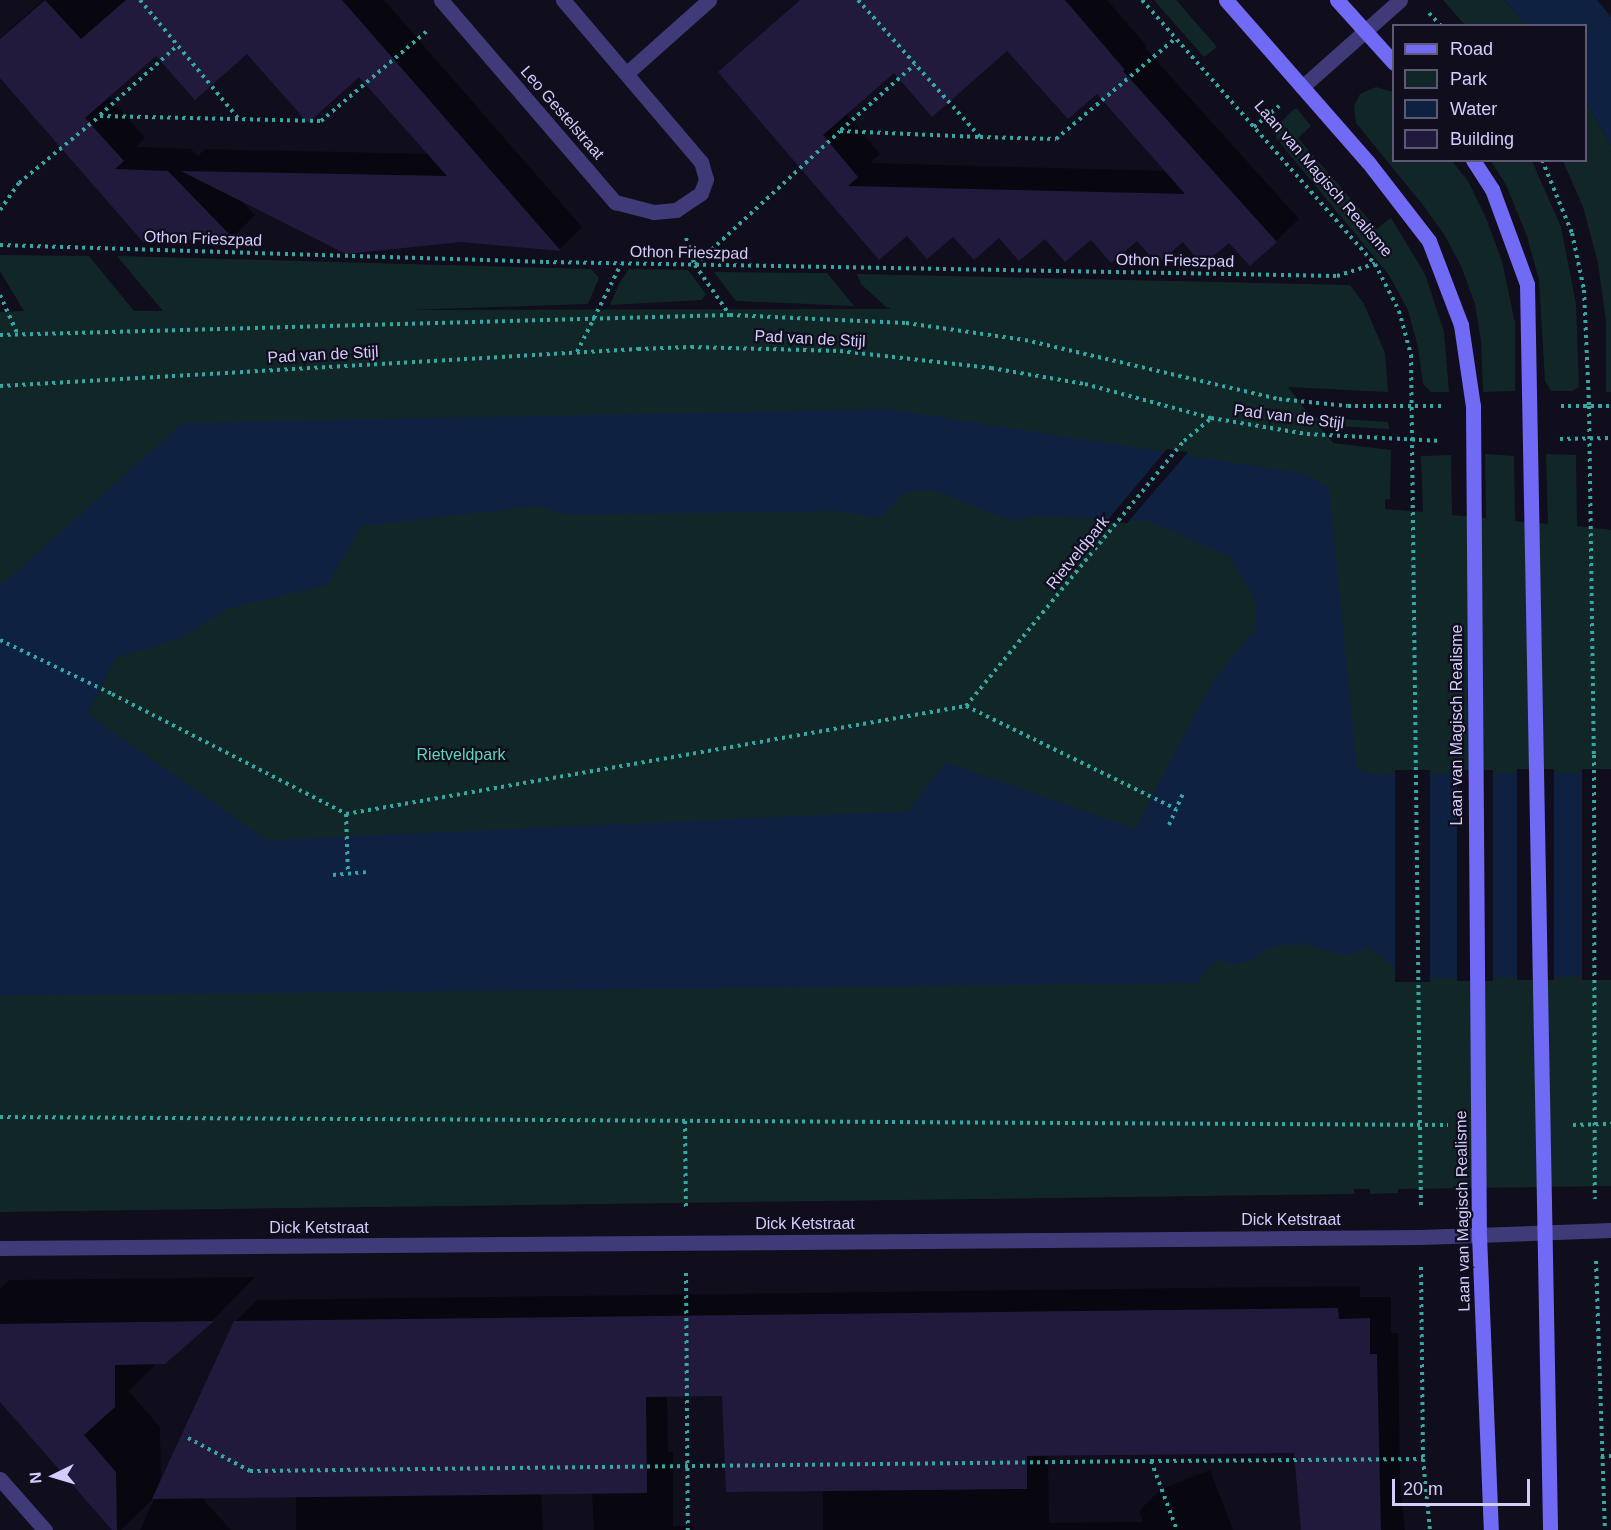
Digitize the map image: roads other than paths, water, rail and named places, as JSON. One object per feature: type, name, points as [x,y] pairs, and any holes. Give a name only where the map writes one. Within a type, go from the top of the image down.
[{"type":"main road","name":"Laan van Magisch Realisme","points":[[1226,0],[1368,162],[1429,241],[1461,325],[1473,406],[1479,1235],[1491,1530]]},
{"type":"main road","points":[[1337,0],[1392,61]]},
{"type":"main road","points":[[1474,162],[1492,189],[1527,284],[1550,1530]]},
{"type":"street","points":[[563,0],[627,73],[709,0]]},
{"type":"street","points":[[1302,87],[1400,0]]},
{"type":"street","name":"Leo Gestelstraat","points":[[445,5],[615,202],[654,212],[676,210],[701,193],[706,179],[701,162],[627,73]]},
{"type":"street","name":"Dick Ketstraat","points":[[0,1248],[1479,1235],[1611,1230]]},
{"type":"street","points":[[0,1479],[45,1530]]},
{"type":"water","points":[[1504,0],[1597,0],[1611,17],[1611,146],[1587,104],[1587,24],[1525,24]]},
{"type":"water","points":[[887,409],[1307,474],[1329,488],[1357,768],[1373,774],[1611,772],[1611,976],[1397,979],[1392,965],[1367,947],[1348,956],[1298,943],[1268,948],[1254,959],[1234,965],[1218,960],[1200,976],[1200,983],[0,996],[0,586],[183,423]],"holes":[[[933,490],[1013,521],[1038,516],[1149,521],[1230,557],[1255,601],[1255,630],[1212,682],[1135,829],[946,762],[908,811],[267,840],[88,714],[116,658],[181,638],[227,609],[327,585],[362,526],[538,506],[568,515],[835,511],[880,518],[904,492]]]},
{"type":"park label","name":"Rietveldpark","points":[[461,755]]}]
